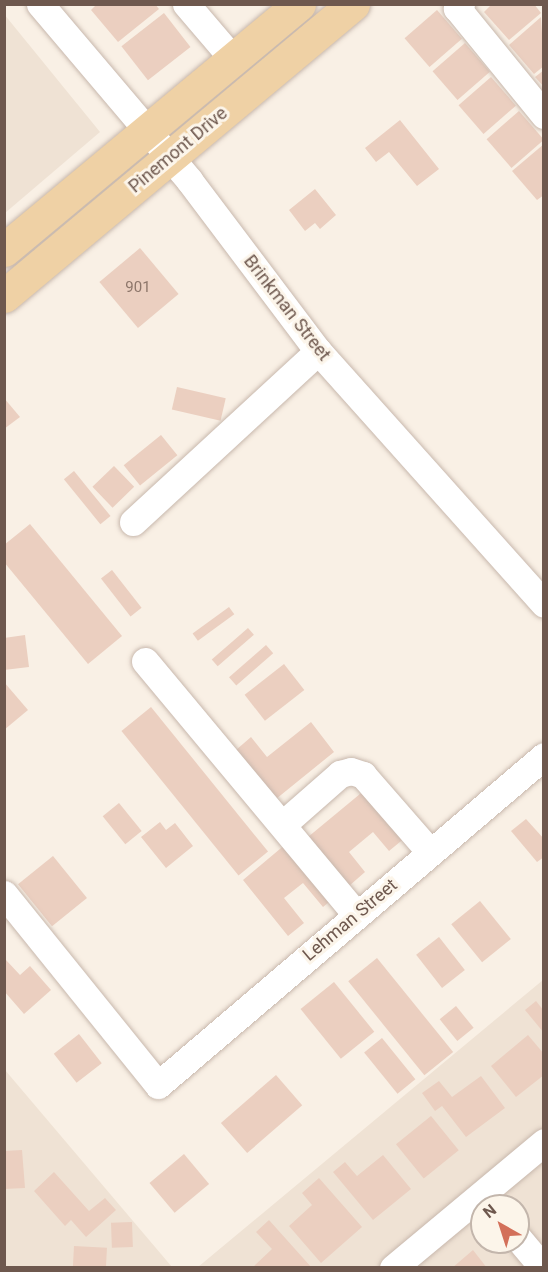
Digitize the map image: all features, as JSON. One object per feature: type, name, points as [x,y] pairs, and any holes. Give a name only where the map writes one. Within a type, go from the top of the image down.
[{"type":"main road","name":"Pinemont Drive","points":[[4,250],[299,4]]},
{"type":"main road","name":"Pinemont Drive","points":[[4,296],[353,4]]},
{"type":"street","name":"Brinkman Street","points":[[40,4],[170,157],[318,351],[543,604]]},
{"type":"street","points":[[186,4],[233,59]]},
{"type":"street","points":[[459,6],[543,115]]},
{"type":"street","points":[[133,522],[318,351]]},
{"type":"street","points":[[145,661],[356,914]]},
{"type":"street","name":"Lehman Street","points":[[4,894],[158,1085],[543,756]]},
{"type":"street","points":[[283,824],[340,774],[351,771],[363,775],[430,852]]},
{"type":"street","points":[[493,1194],[543,1142]]},
{"type":"street","points":[[393,1268],[470,1212]]},
{"type":"street","points":[[530,1252],[543,1268]]},
{"type":"shaded area","points":[[4,14],[100,132],[5,213],[4,213]]},
{"type":"shaded area","points":[[543,980],[543,1267],[198,1267]]},
{"type":"shaded area","points":[[5,1070],[172,1267],[5,1267]]},
{"type":"building","points":[[97,4],[155,4],[159,9],[118,42],[91,10]]},
{"type":"building","points":[[492,4],[534,4],[541,13],[509,40],[484,12]]},
{"type":"building","points":[[437,10],[462,39],[429,67],[405,38]]},
{"type":"building","points":[[164,13],[190,47],[148,80],[121,46]]},
{"type":"building","points":[[541,17],[544,66],[534,74],[509,45]]},
{"type":"building","points":[[465,43],[490,72],[457,100],[433,71]]},
{"type":"building","points":[[544,70],[544,87],[535,77]]},
{"type":"building","points":[[491,77],[516,106],[483,134],[459,105]]},
{"type":"building","points":[[519,111],[544,140],[511,168],[487,139]]},
{"type":"building","points":[[400,120],[439,169],[417,186],[389,152],[376,162],[365,148]]},
{"type":"building","points":[[544,144],[544,195],[537,200],[512,171]]},
{"type":"building","points":[[315,189],[336,215],[320,229],[315,223],[305,231],[289,210]]},
{"type":"building","points":[[140,248],[179,294],[138,328],[99,282]]},
{"type":"building","points":[[177,387],[226,398],[221,421],[172,409]]},
{"type":"building","points":[[4,398],[20,417],[4,429]]},
{"type":"building","points":[[161,435],[177,455],[140,485],[124,465]]},
{"type":"building","points":[[114,466],[134,487],[113,508],[92,487]]},
{"type":"building","points":[[74,471],[111,516],[100,524],[64,479]]},
{"type":"building","points":[[30,524],[122,636],[88,664],[4,562],[4,545]]},
{"type":"building","points":[[112,570],[142,608],[131,616],[101,579]]},
{"type":"building","points":[[229,607],[234,614],[198,641],[193,633]]},
{"type":"building","points":[[248,628],[254,635],[218,666],[212,659]]},
{"type":"building","points":[[25,635],[29,667],[4,670],[4,638]]},
{"type":"building","points":[[266,645],[273,653],[236,685],[229,677]]},
{"type":"building","points":[[284,664],[304,690],[265,721],[245,695]]},
{"type":"building","points":[[4,682],[28,710],[4,730]]},
{"type":"building","points":[[151,707],[268,852],[239,875],[121,731]]},
{"type":"building","points":[[311,722],[334,752],[276,799],[236,750],[251,737],[267,757]]},
{"type":"building","points":[[366,789],[406,837],[389,851],[373,832],[349,852],[365,872],[349,886],[308,837]]},
{"type":"building","points":[[119,803],[142,831],[125,844],[103,816]]},
{"type":"building","points":[[526,819],[544,839],[544,857],[537,862],[511,831]]},
{"type":"building","points":[[160,822],[166,830],[175,823],[193,846],[166,868],[141,837]]},
{"type":"building","points":[[293,838],[339,894],[323,907],[303,883],[284,898],[304,923],[288,936],[243,880]]},
{"type":"building","points":[[53,856],[87,898],[52,926],[18,884]]},
{"type":"building","points":[[480,901],[511,939],[482,962],[451,924]]},
{"type":"building","points":[[439,937],[465,970],[442,988],[416,955]]},
{"type":"building","points":[[377,958],[453,1052],[424,1075],[348,981]]},
{"type":"building","points":[[6,960],[20,975],[30,966],[51,990],[24,1014],[4,991]]},
{"type":"building","points":[[334,982],[374,1032],[341,1059],[301,1009]]},
{"type":"building","points":[[536,1001],[544,1011],[544,1033],[525,1010]]},
{"type":"building","points":[[456,1006],[474,1028],[457,1041],[440,1019]]},
{"type":"building","points":[[79,1034],[102,1063],[77,1083],[54,1054]]},
{"type":"building","points":[[528,1035],[544,1054],[544,1075],[516,1097],[491,1066]]},
{"type":"building","points":[[382,1038],[415,1079],[397,1094],[364,1052]]},
{"type":"building","points":[[276,1075],[302,1105],[247,1153],[221,1123]]},
{"type":"building","points":[[481,1076],[505,1108],[466,1137],[442,1106],[435,1111],[422,1093],[439,1081],[452,1097]]},
{"type":"building","points":[[431,1116],[459,1150],[424,1179],[396,1144]]},
{"type":"building","points":[[22,1150],[25,1188],[4,1189],[4,1151]]},
{"type":"building","points":[[184,1154],[209,1184],[175,1213],[150,1183]]},
{"type":"building","points":[[383,1155],[411,1189],[373,1220],[333,1172],[345,1162],[357,1176]]},
{"type":"building","points":[[54,1172],[89,1211],[105,1198],[116,1210],[86,1237],[71,1220],[65,1226],[34,1191]]},
{"type":"building","points":[[319,1178],[362,1227],[321,1263],[289,1226],[312,1205],[302,1193]]},
{"type":"building","points":[[269,1220],[312,1268],[252,1268],[272,1249],[256,1232]]},
{"type":"building","points":[[132,1222],[133,1247],[112,1248],[111,1223]]},
{"type":"building","points":[[74,1246],[107,1248],[106,1268],[73,1268]]},
{"type":"building","points":[[470,1253],[476,1254],[487,1268],[452,1268]]}]
